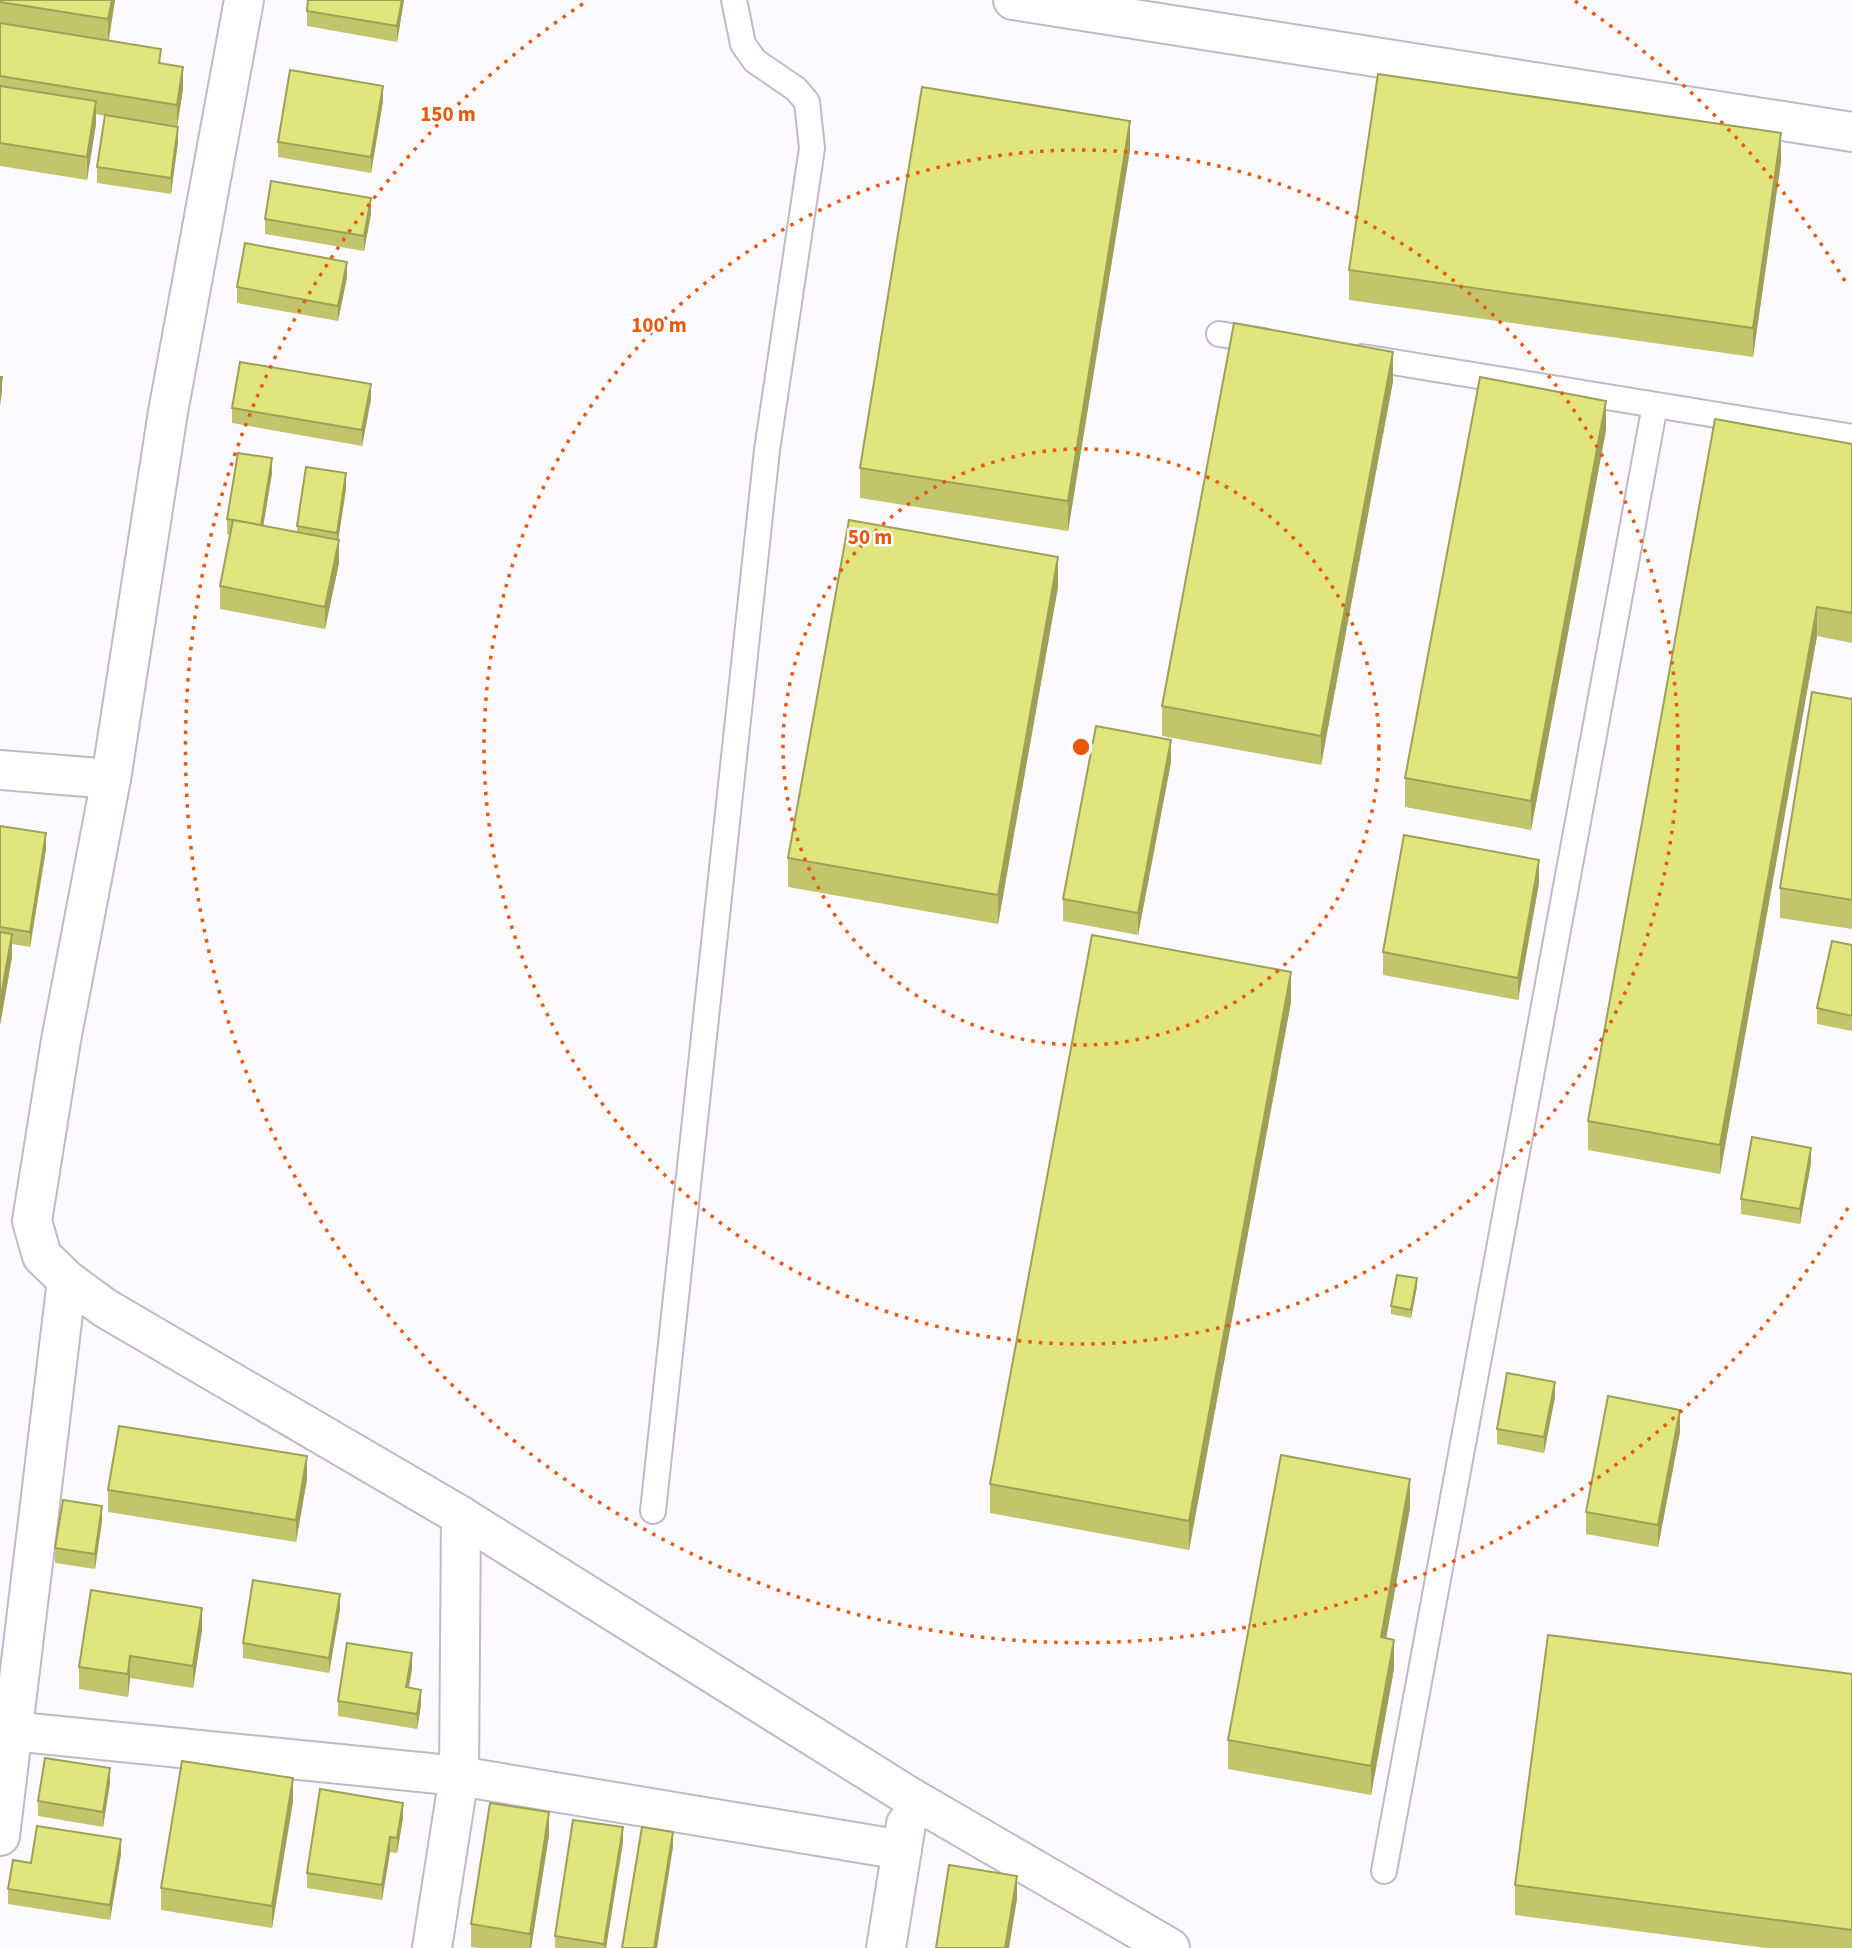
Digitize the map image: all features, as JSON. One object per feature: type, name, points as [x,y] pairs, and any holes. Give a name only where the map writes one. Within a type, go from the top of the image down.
[{"type":"street","points":[[244,0],[168,412],[111,779],[61,1040],[32,1221],[42,1256],[67,1280],[105,1308],[461,1516],[911,1797],[1170,1948]]},
{"type":"street","points":[[1013,0],[1062,4],[1852,132]]},
{"type":"street","points":[[0,769],[111,779]]},
{"type":"street","points":[[0,1836],[7,1731],[67,1280]]},
{"type":"street","points":[[432,1948],[459,1776],[461,1516]]},
{"type":"street","points":[[7,1731],[459,1776],[902,1850]]},
{"type":"street","points":[[886,1948],[911,1797]]},
{"type":"lane","points":[[653,1511],[767,450],[812,148],[807,102],[796,89],[755,61],[743,44],[734,0]]},
{"type":"lane","points":[[1219,334],[1290,346]]},
{"type":"lane","points":[[1344,355],[1852,437]]},
{"type":"lane","points":[[1384,1871],[1655,405]]},
{"type":"building","points":[[0,0],[112,0],[108,19]]},
{"type":"building","points":[[308,0],[402,0],[397,26],[307,11]]},
{"type":"building","points":[[0,23],[161,49],[159,63],[183,67],[177,105],[0,76]]},
{"type":"building","points":[[290,70],[383,86],[371,157],[278,142]]},
{"type":"building","points":[[1378,74],[1781,133],[1753,328],[1349,270]]},
{"type":"building","points":[[0,86],[96,101],[87,157],[0,143]]},
{"type":"building","points":[[922,87],[1130,121],[1068,501],[860,468]]},
{"type":"building","points":[[105,115],[178,127],[171,178],[97,167]]},
{"type":"building","points":[[271,181],[371,198],[364,236],[265,219]]},
{"type":"building","points":[[245,243],[347,262],[338,306],[237,287]]},
{"type":"building","points":[[1234,323],[1393,352],[1321,736],[1162,706]]},
{"type":"building","points":[[240,362],[371,384],[362,430],[232,408]]},
{"type":"building","points":[[1480,377],[1606,401],[1531,801],[1405,778]]},
{"type":"building","points":[[1715,419],[1852,444],[1852,613],[1817,607],[1720,1145],[1588,1121]]},
{"type":"building","points":[[238,453],[272,458],[261,525],[227,519]]},
{"type":"building","points":[[306,467],[346,473],[337,533],[297,526]]},
{"type":"building","points":[[233,520],[339,540],[325,607],[220,586]]},
{"type":"building","points":[[849,520],[1058,557],[998,895],[788,858]]},
{"type":"building","points":[[1812,692],[1852,699],[1852,900],[1780,888]]},
{"type":"building","points":[[1096,726],[1171,740],[1138,913],[1063,899]]},
{"type":"building","points":[[0,826],[46,833],[30,932],[0,927]]},
{"type":"building","points":[[1404,835],[1539,860],[1518,978],[1383,952]]},
{"type":"building","points":[[0,932],[12,934],[0,1002]]},
{"type":"building","points":[[1092,935],[1291,972],[1189,1521],[990,1484]]},
{"type":"building","points":[[1832,941],[1852,945],[1852,1016],[1817,1008]]},
{"type":"building","points":[[1752,1137],[1811,1148],[1800,1209],[1741,1199]]},
{"type":"building","points":[[1397,1275],[1417,1278],[1411,1310],[1391,1306]]},
{"type":"building","points":[[1507,1373],[1555,1382],[1544,1437],[1497,1429]]},
{"type":"building","points":[[1608,1396],[1680,1410],[1658,1525],[1586,1512]]},
{"type":"building","points":[[119,1426],[307,1456],[296,1520],[108,1490]]},
{"type":"building","points":[[1281,1455],[1410,1479],[1381,1637],[1394,1640],[1371,1766],[1228,1740]]},
{"type":"building","points":[[63,1500],[102,1506],[95,1554],[55,1548]]},
{"type":"building","points":[[253,1580],[340,1594],[329,1658],[243,1643]]},
{"type":"building","points":[[91,1590],[202,1608],[193,1666],[130,1656],[128,1674],[79,1667]]},
{"type":"building","points":[[1548,1635],[1852,1674],[1852,1930],[1515,1885]]},
{"type":"building","points":[[347,1643],[412,1653],[406,1687],[421,1690],[417,1714],[338,1701]]},
{"type":"building","points":[[45,1758],[110,1768],[103,1812],[38,1801]]},
{"type":"building","points":[[182,1761],[293,1778],[272,1906],[161,1888]]},
{"type":"building","points":[[320,1789],[403,1803],[397,1838],[390,1837],[382,1885],[307,1873]]},
{"type":"building","points":[[490,1803],[549,1812],[530,1934],[471,1924]]},
{"type":"building","points":[[573,1820],[623,1827],[604,1944],[555,1936]]},
{"type":"building","points":[[37,1826],[121,1839],[110,1905],[8,1889],[13,1860],[31,1863]]},
{"type":"building","points":[[642,1827],[673,1832],[654,1948],[622,1948]]},
{"type":"building","points":[[949,1865],[1017,1876],[1005,1948],[936,1948]]}]
